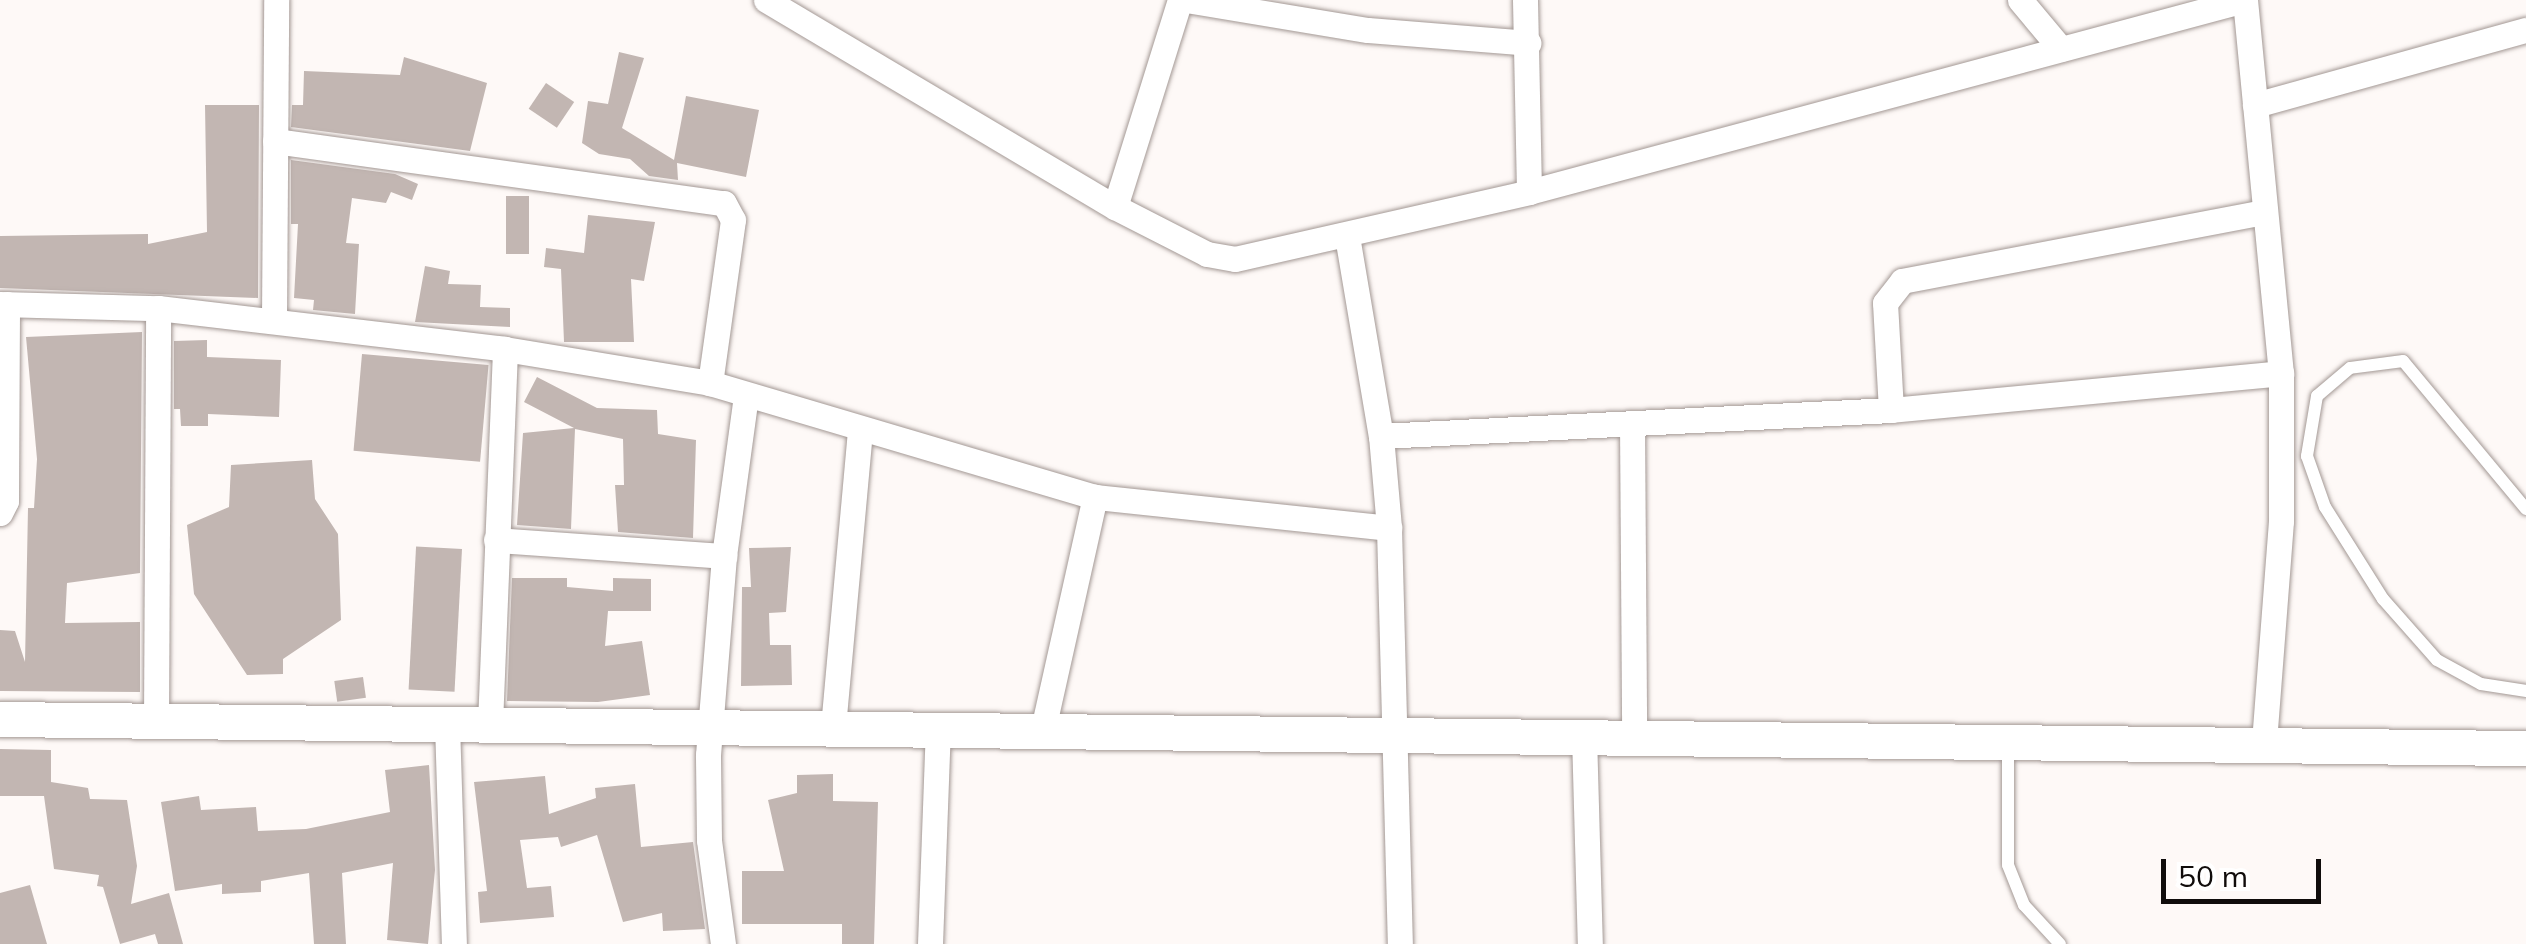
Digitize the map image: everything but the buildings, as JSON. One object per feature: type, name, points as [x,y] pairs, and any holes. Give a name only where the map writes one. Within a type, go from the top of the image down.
[{"type":"main road","points":[[0,720],[1396,732],[2526,748]]},
{"type":"street","points":[[274,319],[276,0]]},
{"type":"street","points":[[766,0],[1115,206],[1207,254],[1235,259],[1529,192],[2244,0],[2281,372],[2280,521],[2264,744]]},
{"type":"street","points":[[1115,206],[1183,0],[1368,30],[1528,43]]},
{"type":"street","points":[[1526,0],[1529,192]]},
{"type":"street","points":[[2020,0],[2062,49]]},
{"type":"street","points":[[2255,105],[2526,30]]},
{"type":"street","points":[[275,140],[724,203],[733,220],[710,383]]},
{"type":"street","points":[[1891,410],[1885,303],[1902,281],[2265,212]]},
{"type":"street","points":[[1347,236],[1381,436],[1389,528],[1400,944]]},
{"type":"street","points":[[0,513],[6,502],[4,304],[158,308],[274,319],[710,383],[860,432],[1095,497],[1389,528]]},
{"type":"street","points":[[156,721],[158,308]]},
{"type":"street","points":[[490,724],[505,350]]},
{"type":"street","points":[[1381,436],[1891,410],[2281,372]]},
{"type":"street","points":[[723,944],[709,840],[713,726],[724,556],[746,395]]},
{"type":"street","points":[[1632,422],[1634,736]]},
{"type":"street","points":[[833,727],[860,432]]},
{"type":"street","points":[[1043,729],[1095,497]]},
{"type":"street","points":[[496,540],[724,556]]},
{"type":"street","points":[[447,724],[454,944]]},
{"type":"street","points":[[930,944],[938,728]]},
{"type":"street","points":[[1584,735],[1590,944]]},
{"type":"lane","points":[[2526,509],[2404,361],[2350,368],[2316,396],[2307,456],[2324,507],[2384,599],[2438,660],[2481,684],[2526,691]]},
{"type":"lane","points":[[2008,741],[2008,865],[2024,905],[2060,944]]}]
